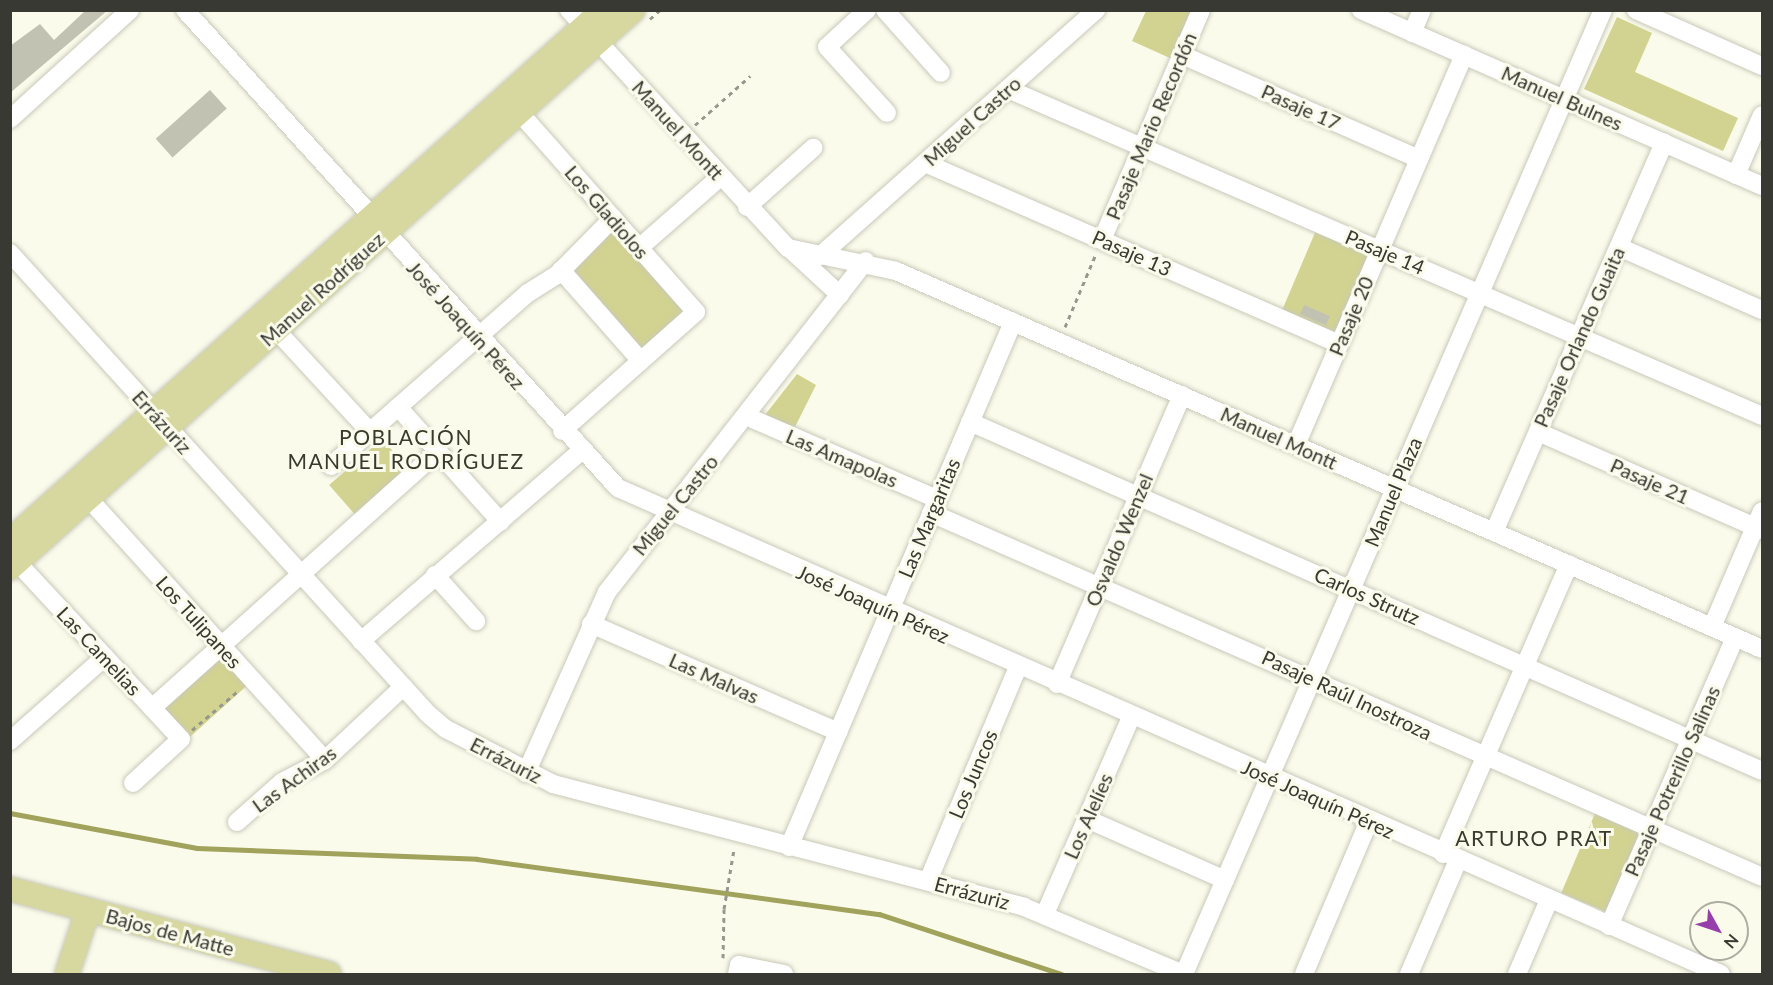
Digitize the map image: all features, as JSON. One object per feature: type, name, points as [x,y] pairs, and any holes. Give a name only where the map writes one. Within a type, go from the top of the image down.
[{"type":"main road","name":"Manuel Rodríguez","points":[[13,557],[81,491],[378,225],[603,10]]},
{"type":"main road","name":"Manuel Rodríguez","points":[[160,421],[276,330],[378,225],[519,112],[584,27],[633,10]]},
{"type":"main road","name":"Bajos de Matte","points":[[10,889],[300,971],[329,975]]},
{"type":"main road","points":[[67,975],[88,910]]},
{"type":"street","points":[[10,119],[130,10]]},
{"type":"street","name":"José Joaquín Pérez","points":[[186,10],[580,452],[618,488],[890,611],[1721,975]]},
{"type":"street","points":[[867,10],[827,47],[887,113]]},
{"type":"street","points":[[885,10],[941,73]]},
{"type":"street","name":"Miguel Castro","points":[[820,256],[1096,10]]},
{"type":"street","name":"Pasaje Mario Recordón","points":[[1102,240],[1201,10]]},
{"type":"street","name":"Manuel Bulnes","points":[[1361,10],[1762,186]]},
{"type":"street","points":[[1412,33],[1422,10]]},
{"type":"street","name":"Manuel Plaza","points":[[1184,975],[1603,10]]},
{"type":"street","points":[[1636,10],[1762,66]]},
{"type":"street","name":"Manuel Montt","points":[[584,27],[747,207],[840,295]]},
{"type":"street","name":"Pasaje 17","points":[[1182,55],[1419,159]]},
{"type":"street","name":"Pasaje 20","points":[[1296,445],[1464,55]]},
{"type":"street","name":"Pasaje 14","points":[[1008,89],[1762,416]]},
{"type":"street","name":"Los Gladiolos","points":[[519,112],[696,312],[642,361]]},
{"type":"street","points":[[1737,175],[1762,116]]},
{"type":"street","name":"Pasaje Orlando Guaita","points":[[1494,532],[1664,143]]},
{"type":"street","points":[[747,207],[813,148]]},
{"type":"street","name":"Pasaje 13","points":[[925,163],[1339,344]]},
{"type":"street","points":[[639,248],[720,177]]},
{"type":"street","points":[[331,466],[477,338],[561,270],[613,218]]},
{"type":"street","points":[[1619,247],[1762,310]]},
{"type":"street","name":"Manuel Montt","points":[[789,248],[820,256],[866,261],[1182,395],[1762,649]]},
{"type":"street","name":"Errázuriz","points":[[10,253],[300,575],[403,687],[446,729],[526,773],[553,784],[737,834],[928,881],[1045,914],[1184,975]]},
{"type":"street","name":"Miguel Castro","points":[[526,773],[591,624],[617,578],[866,261]]},
{"type":"street","points":[[561,270],[642,361],[562,431]]},
{"type":"street","name":"Las Margaritas","points":[[789,847],[1013,322]]},
{"type":"street","points":[[276,330],[370,432]]},
{"type":"street","name":"Osvaldo Wenzel","points":[[1057,684],[1182,395]]},
{"type":"street","points":[[398,407],[501,522]]},
{"type":"street","name":"Las Amapolas","points":[[746,416],[934,506]]},
{"type":"street","name":"Carlos Strutz","points":[[970,422],[1762,771]]},
{"type":"street","name":"Pasaje 21","points":[[1538,432],[1760,523]]},
{"type":"street","points":[[152,708],[438,451]]},
{"type":"street","points":[[361,641],[580,452]]},
{"type":"street","name":"Los Tulipanes","points":[[81,491],[324,760]]},
{"type":"street","name":"Pasaje Raúl Inostroza","points":[[934,506],[1099,585],[1762,878]]},
{"type":"street","points":[[1712,627],[1760,523]]},
{"type":"street","name":"Las Camelias","points":[[13,557],[181,739]]},
{"type":"street","points":[[1409,975],[1486,757],[1569,564]]},
{"type":"street","points":[[435,575],[476,621]]},
{"type":"street","name":"Las Malvas","points":[[591,624],[838,732]]},
{"type":"street","name":"Pasaje Potrerillo Salinas","points":[[1609,926],[1735,637]]},
{"type":"street","points":[[10,741],[105,657]]},
{"type":"street","name":"Los Juncos","points":[[928,881],[1018,667]]},
{"type":"street","name":"Las Achiras","points":[[237,822],[282,782],[324,760],[403,687]]},
{"type":"street","name":"Los Alelíes","points":[[1045,914],[1131,717]]},
{"type":"street","points":[[133,783],[181,739]]},
{"type":"street","points":[[1087,819],[1225,880]]},
{"type":"street","points":[[1304,975],[1369,821]]},
{"type":"street","points":[[1517,975],[1549,900]]},
{"type":"street","points":[[738,970],[784,975]]},
{"type":"path","points":[[682,136],[750,76]]},
{"type":"path","name":"Pasaje Mario Recordón","points":[[1059,342],[1102,240]]},
{"type":"path","points":[[181,739],[251,679]]},
{"type":"path","points":[[737,834],[724,909],[723,962],[738,970]]},
{"type":"green space","points":[[1146,11],[1194,11],[1172,59],[1132,41]]},
{"type":"green space","points":[[1617,17],[1652,33],[1635,72],[1738,118],[1723,151],[1584,89]]},
{"type":"green space","points":[[611,227],[687,315],[641,355],[565,267]]},
{"type":"green space","points":[[1317,228],[1370,251],[1334,337],[1280,315]]},
{"type":"green space","points":[[797,374],[816,385],[795,427],[765,415]]},
{"type":"green space","points":[[382,439],[409,470],[356,516],[329,485]]},
{"type":"green space","points":[[220,656],[247,686],[189,738],[162,708]]},
{"type":"green space","points":[[1596,811],[1641,830],[1606,912],[1561,893]]},
{"type":"building","points":[[86,10],[108,10],[10,93],[10,46],[40,24],[54,40]]},
{"type":"building","points":[[210,90],[227,109],[172,157],[156,139]]},
{"type":"building","points":[[1304,305],[1330,316],[1326,325],[1300,314]]},
{"type":"waterway","points":[[10,813],[197,848],[477,859],[879,914],[1061,974]]},
{"type":"district","name":"POBLACIÓN MANUEL RODRÍGUEZ","points":[[406,449]]},
{"type":"district","name":"ARTURO PRAT","points":[[1534,838]]}]
